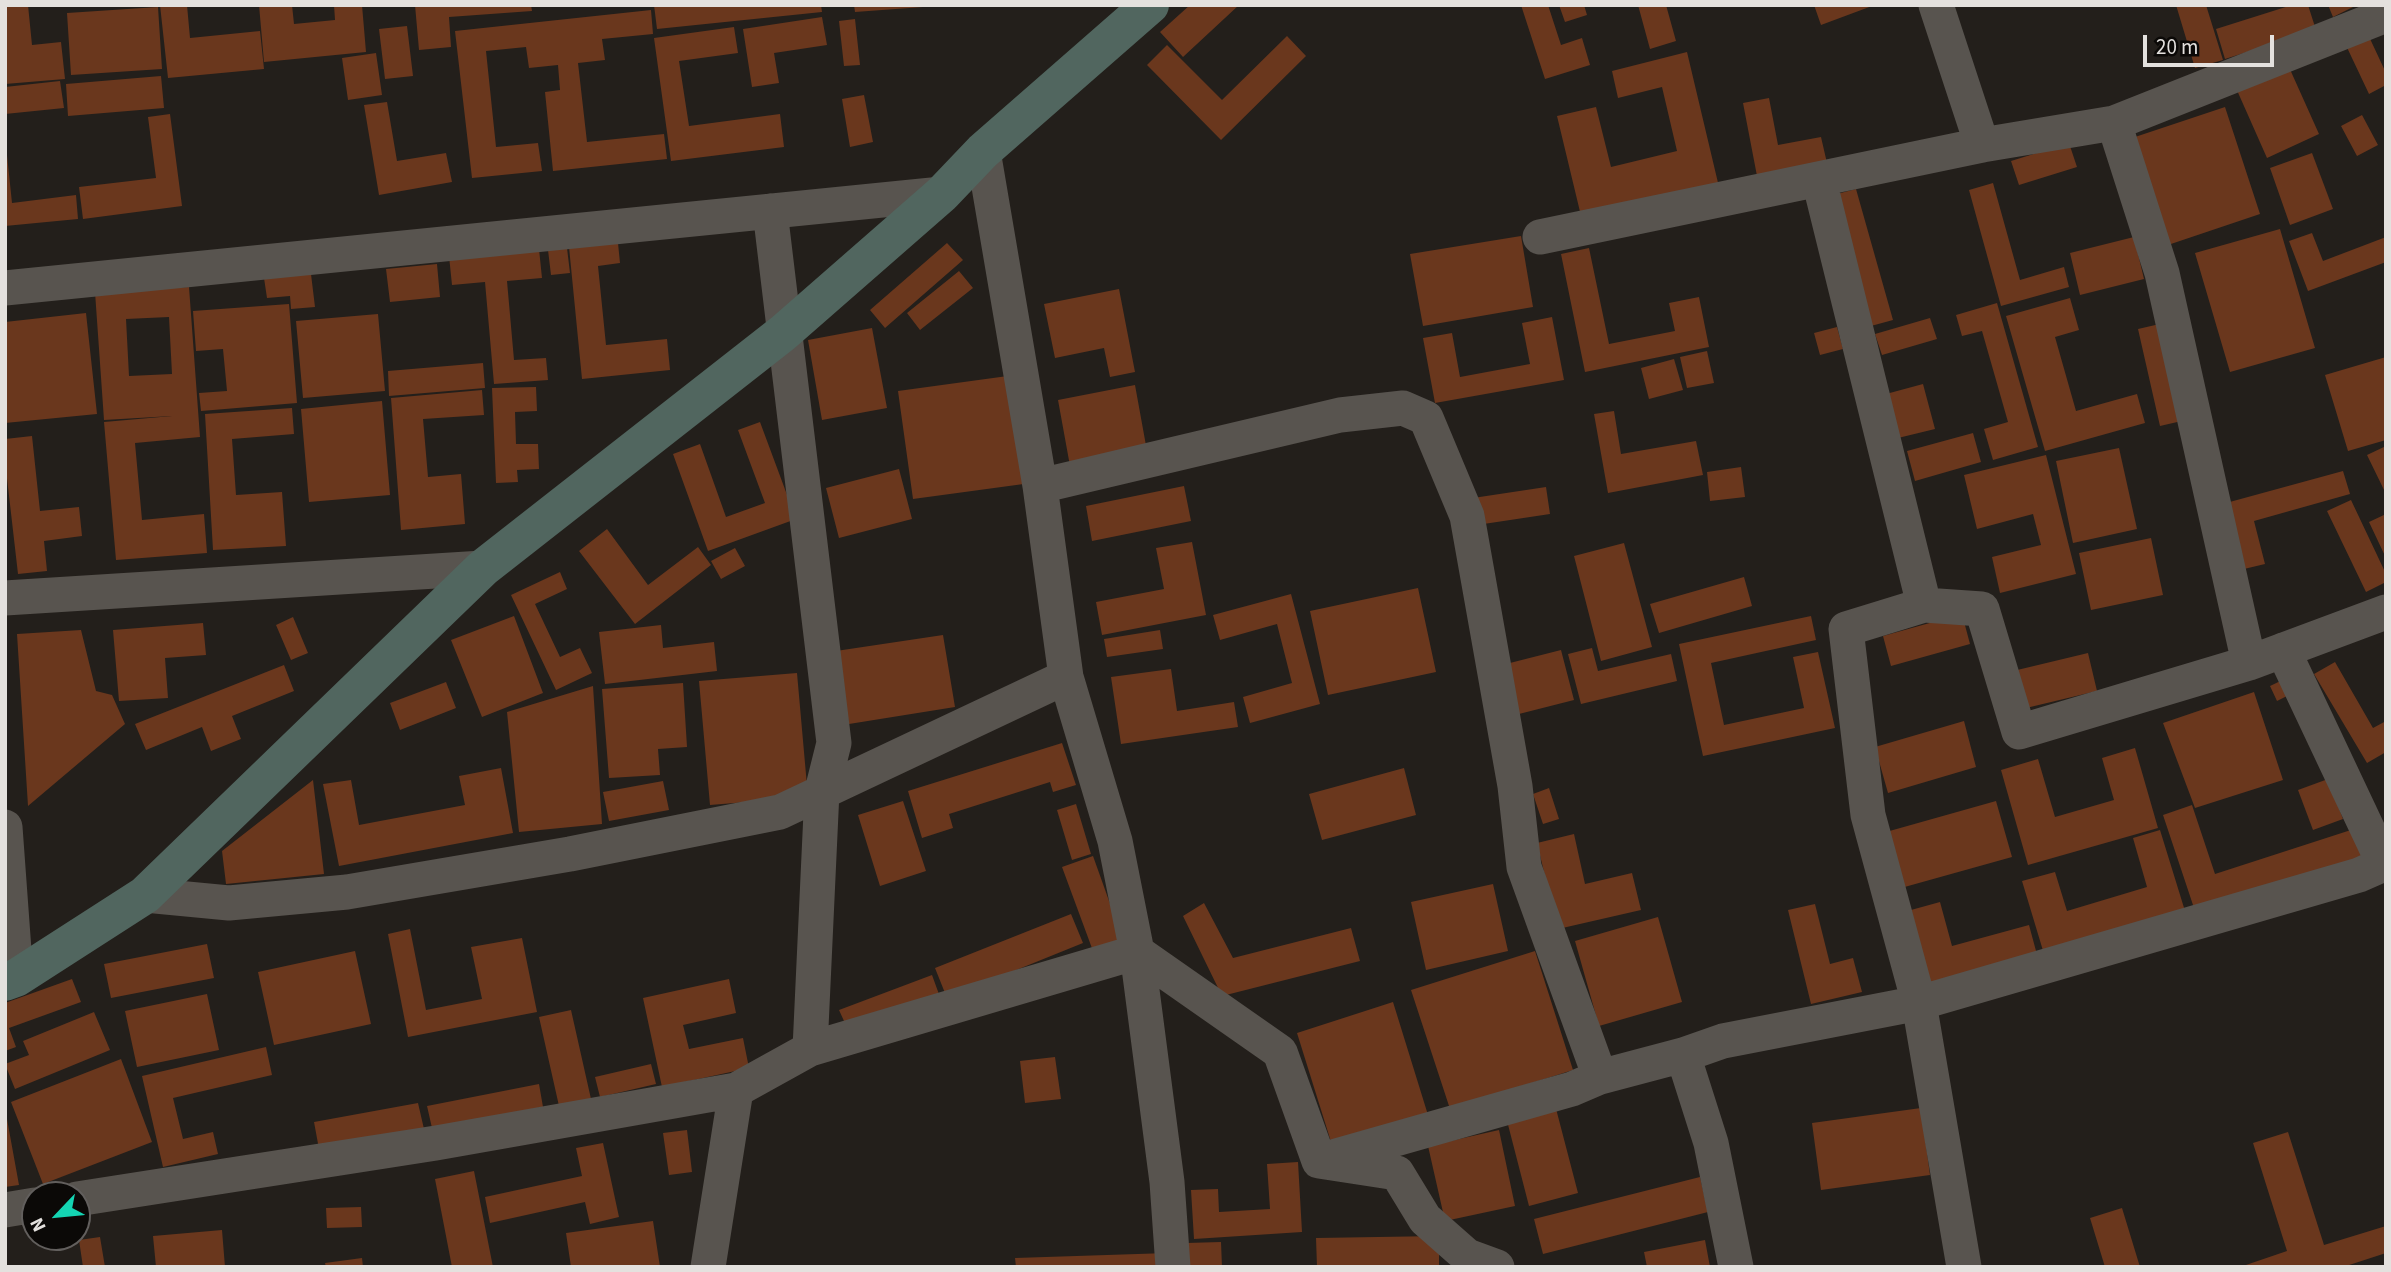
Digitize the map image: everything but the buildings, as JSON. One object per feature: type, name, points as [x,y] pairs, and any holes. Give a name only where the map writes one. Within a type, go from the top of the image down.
[{"type":"main road","points":[[11,980],[145,895],[483,568],[783,333],[942,194],[983,151],[1150,5]]},
{"type":"street","points":[[1936,5],[1982,145]]},
{"type":"street","points":[[1540,237],[1982,145],[2113,123],[2381,18]]},
{"type":"street","points":[[2113,123],[2162,273],[2249,663]]},
{"type":"street","points":[[983,151],[1040,486],[1066,677],[1115,841],[1137,952],[1167,1182],[1173,1267]]},
{"type":"street","points":[[1819,180],[1924,605]]},
{"type":"street","points":[[5,288],[942,194]]},
{"type":"street","points":[[770,211],[834,743],[822,791],[810,1049]]},
{"type":"street","points":[[1040,486],[1340,415],[1403,408],[1426,418],[1467,516],[1515,786],[1524,867],[1600,1077]]},
{"type":"street","points":[[5,598],[483,568]]},
{"type":"street","points":[[1964,1267],[1919,1003],[1868,815],[1846,629],[1924,605],[1982,609],[2019,732],[2249,663],[2386,611]]},
{"type":"street","points":[[1319,1161],[1572,1089],[1600,1077],[1684,1055],[1723,1041],[1919,1003],[2359,875],[2384,864],[2283,650]]},
{"type":"street","points":[[145,895],[229,903],[347,892],[570,854],[780,812],[1066,677]]},
{"type":"street","points":[[5,827],[11,980]]},
{"type":"street","points":[[91,1197],[436,1143],[736,1090],[810,1049],[1137,952]]},
{"type":"street","points":[[1137,952],[1280,1052],[1319,1161]]},
{"type":"street","points":[[1684,1055],[1711,1143],[1736,1267]]},
{"type":"street","points":[[708,1267],[736,1090]]},
{"type":"street","points":[[1319,1161],[1397,1173],[1425,1219],[1467,1256],[1497,1267]]}]
